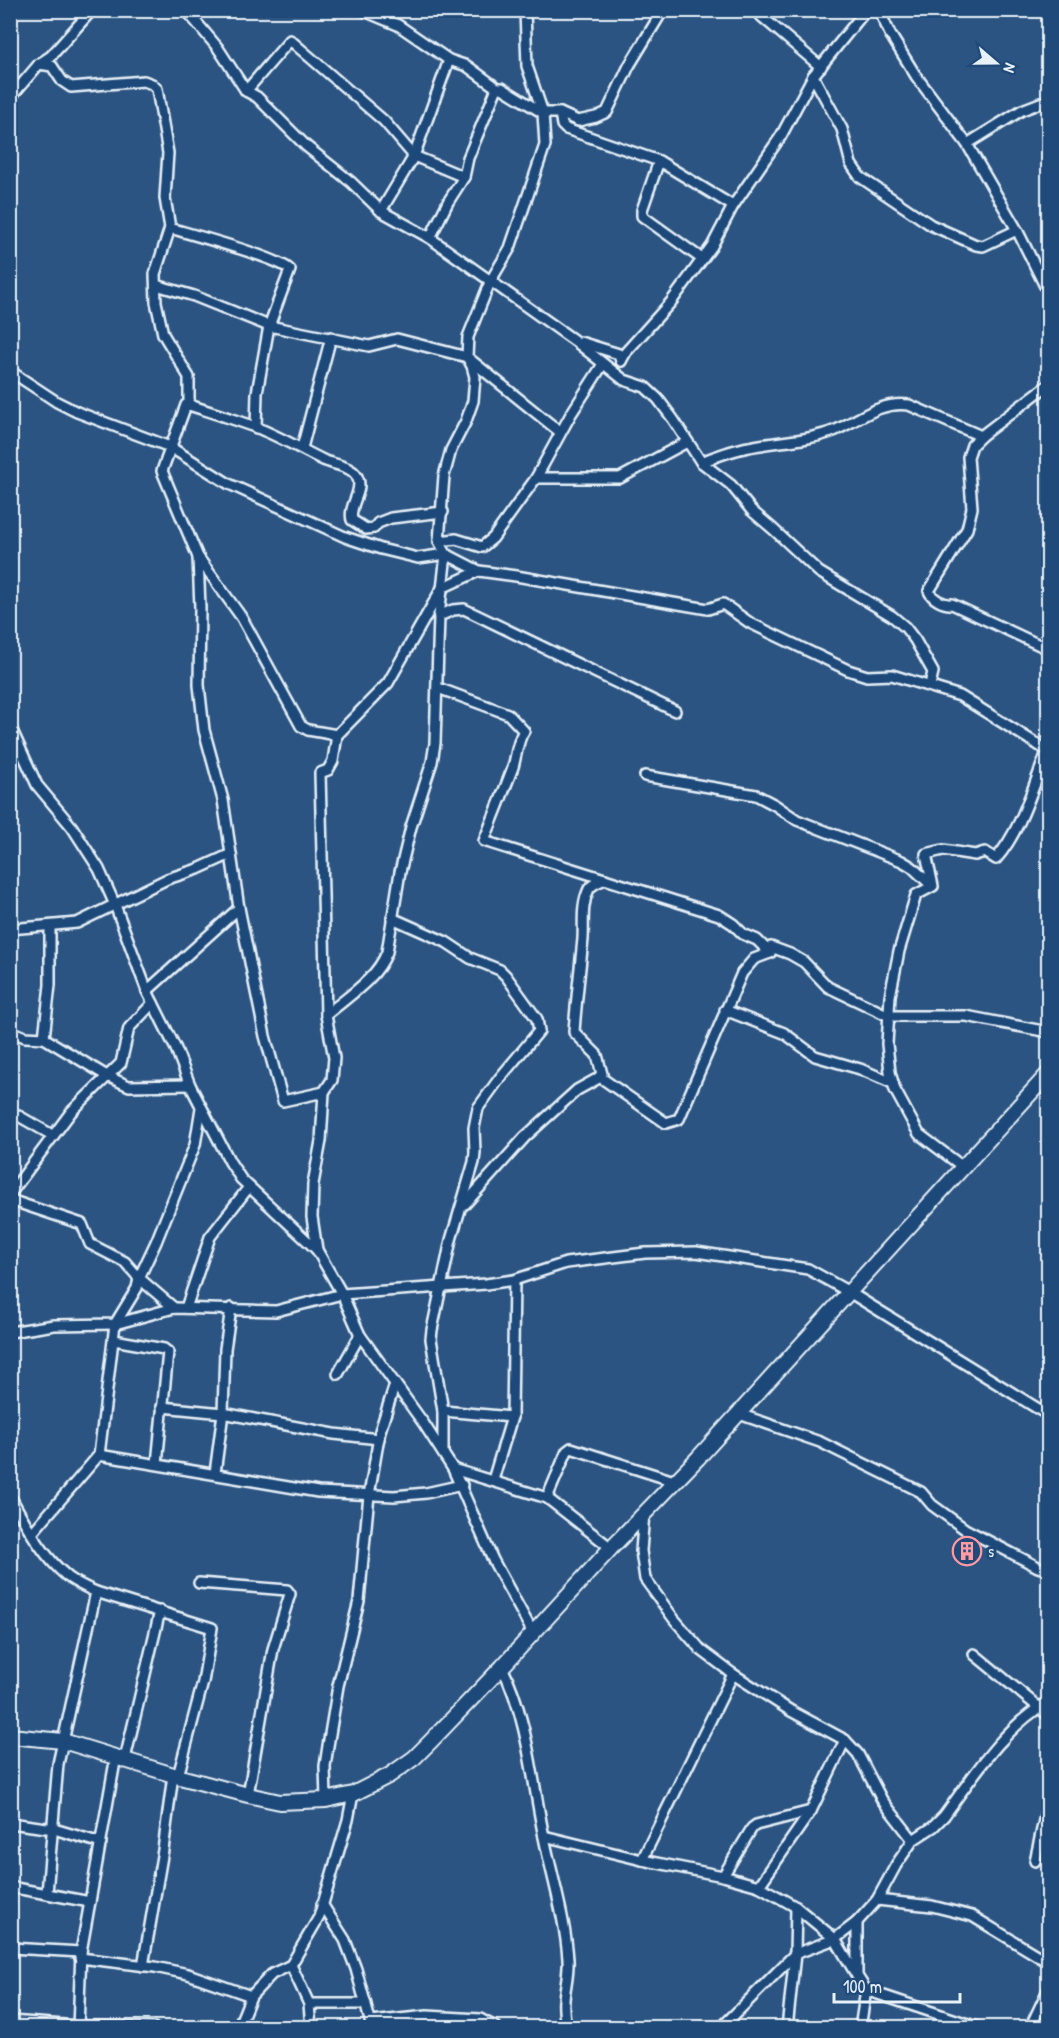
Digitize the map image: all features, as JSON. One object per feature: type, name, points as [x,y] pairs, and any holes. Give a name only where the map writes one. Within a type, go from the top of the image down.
[{"type":"street","points":[[10,98],[39,64],[51,56],[92,10]]},
{"type":"street","points":[[186,10],[218,48],[246,91],[257,97],[306,146],[351,182],[381,211],[430,238],[575,341],[624,380],[645,387],[658,399],[700,462],[730,486],[752,512],[819,572],[892,616],[905,627],[915,639],[933,672],[930,685]]},
{"type":"street","points":[[362,10],[398,25],[449,60],[467,66],[497,88],[502,88],[543,113],[560,113],[578,121],[607,112],[629,66],[663,10]]},
{"type":"street","points":[[525,10],[528,66],[543,113],[545,145],[510,248],[490,282],[468,336],[467,357],[475,377],[473,401],[448,459],[444,476],[439,541],[446,554],[479,571],[708,609],[723,604],[750,623],[848,670],[867,676],[892,675],[960,696],[1048,750],[1004,849],[996,859],[985,852],[975,855],[943,850],[926,854],[933,886]]},
{"type":"street","points":[[754,10],[821,67]]},
{"type":"street","points":[[575,341],[619,354],[621,361],[626,352],[671,302],[712,246],[733,206],[781,136],[813,76],[866,10]]},
{"type":"street","points":[[879,10],[890,34],[916,76],[967,144],[1017,230],[1048,291]]},
{"type":"street","points":[[246,91],[290,40],[384,121],[414,156],[464,177]]},
{"type":"street","points":[[381,211],[414,156],[449,60]]},
{"type":"street","points":[[39,64],[52,66],[62,81],[71,87],[144,81],[157,89],[168,153],[165,198],[170,228],[155,274],[156,302],[163,334],[189,377],[189,405]]},
{"type":"street","points":[[813,76],[842,129],[851,164],[860,177],[931,225],[976,245],[983,246],[1017,230]]},
{"type":"street","points":[[430,238],[448,202],[464,177],[468,158],[497,88]]},
{"type":"street","points":[[967,144],[1022,110],[1048,100]]},
{"type":"street","points":[[560,113],[562,125],[566,129],[659,161],[733,206]]},
{"type":"street","points":[[659,161],[642,216],[702,259]]},
{"type":"street","points":[[170,228],[289,267],[290,273],[269,326],[257,393],[256,428]]},
{"type":"street","points":[[156,285],[194,296],[269,326],[369,346],[397,339],[467,357],[560,432]]},
{"type":"street","points":[[302,448],[331,337]]},
{"type":"street","points":[[439,541],[456,539],[478,547],[486,546],[536,478],[560,432],[603,364]]},
{"type":"street","points":[[10,371],[57,402],[77,412],[170,447],[229,484],[345,537],[418,558],[446,554]]},
{"type":"street","points":[[1048,385],[972,445],[968,457],[972,508],[967,529],[958,541],[950,561],[932,586],[930,594],[947,604],[952,604],[1048,649]]},
{"type":"street","points":[[700,462],[748,447],[821,436],[839,429],[872,410],[900,404],[909,405],[981,436]]},
{"type":"street","points":[[189,405],[186,405],[162,471],[198,557],[242,618],[301,726],[308,730],[337,735]]},
{"type":"street","points":[[189,405],[256,428],[352,471],[358,478],[359,485],[350,514],[352,520],[366,529],[374,528],[378,523],[391,518],[443,512]]},
{"type":"street","points":[[536,478],[620,478],[687,442]]},
{"type":"street","points":[[326,1015],[383,963],[387,952],[400,872],[411,827],[432,762],[438,688],[440,616],[446,554]]},
{"type":"street","points":[[198,557],[200,696],[204,730],[222,801],[239,908],[265,1036],[283,1101],[324,1092]]},
{"type":"street","points":[[317,1250],[312,1217],[313,1184],[321,1141],[324,1092],[332,1080],[334,1058],[326,1015],[320,773],[328,770],[333,761],[337,735],[388,683],[442,588],[479,571]]},
{"type":"street","points":[[440,616],[453,610],[464,609],[675,711]]},
{"type":"street","points":[[438,688],[508,714],[524,731],[520,735],[519,748],[484,841],[719,915],[733,924],[742,934],[757,940],[770,953]]},
{"type":"street","points":[[10,726],[37,785],[72,827],[99,869],[116,905],[147,991],[176,1049],[201,1108],[230,1162],[249,1187],[317,1250],[342,1294],[360,1335],[453,1469],[462,1485],[493,1560],[533,1633]]},
{"type":"street","points":[[645,776],[756,795],[797,820],[902,861],[933,886]]},
{"type":"street","points":[[10,929],[76,923],[167,879],[198,869],[231,854]]},
{"type":"street","points":[[462,1207],[525,1137],[582,1086],[600,1077],[602,1070],[597,1055],[574,1032],[585,900],[592,885],[604,879]]},
{"type":"street","points":[[933,886],[916,895],[906,926],[893,978],[887,1044],[893,1083],[919,1134],[963,1167]]},
{"type":"street","points":[[147,991],[239,908]]},
{"type":"street","points":[[392,918],[446,942],[470,958],[500,970],[537,1019],[539,1031],[498,1079],[478,1108],[474,1128],[474,1162],[451,1240],[432,1330],[443,1411],[443,1453]]},
{"type":"street","points":[[44,1038],[50,985],[50,927]]},
{"type":"street","points":[[770,953],[771,947],[790,954],[804,962],[828,987],[889,1017],[966,1016],[1048,1032]]},
{"type":"street","points":[[600,1077],[662,1121],[675,1122],[679,1119],[724,1010],[745,968],[754,959],[770,953]]},
{"type":"street","points":[[10,1194],[70,1112],[121,1063],[129,1028],[153,1003]]},
{"type":"street","points":[[724,1010],[784,1033],[815,1056],[860,1069],[893,1083]]},
{"type":"street","points":[[10,1031],[25,1037],[44,1038],[106,1076],[129,1086],[190,1085]]},
{"type":"street","points":[[10,1736],[63,1741],[121,1757],[176,1776],[280,1802],[326,1800],[353,1794],[390,1775],[414,1758],[502,1667],[611,1548],[698,1458],[1048,1074]]},
{"type":"street","points":[[32,1533],[99,1455],[116,1324],[137,1288],[139,1278],[195,1145],[201,1108]]},
{"type":"street","points":[[10,1112],[52,1135]]},
{"type":"street","points":[[186,1308],[210,1237],[249,1187]]},
{"type":"street","points":[[10,1200],[82,1224],[90,1244],[125,1262],[139,1278],[174,1308]]},
{"type":"street","points":[[10,1332],[54,1325],[116,1324],[174,1308],[276,1311],[342,1294],[441,1288],[514,1280],[566,1263],[645,1253],[696,1252],[808,1269],[1048,1415]]},
{"type":"street","points":[[493,1480],[512,1418],[514,1280]]},
{"type":"street","points":[[215,1473],[223,1413],[225,1348],[231,1308]]},
{"type":"street","points":[[338,1374],[360,1335]]},
{"type":"street","points":[[114,1340],[164,1349],[168,1352],[157,1464]]},
{"type":"street","points":[[326,1800],[325,1766],[338,1686],[359,1601],[369,1495],[378,1439],[395,1384]]},
{"type":"street","points":[[162,1407],[223,1413],[334,1434],[378,1439]]},
{"type":"street","points":[[443,1411],[512,1418]]},
{"type":"street","points":[[739,1413],[820,1442],[911,1487],[924,1494],[932,1505],[970,1533],[1048,1570]]},
{"type":"street","points":[[547,1498],[567,1451],[571,1448],[674,1481]]},
{"type":"street","points":[[99,1455],[318,1492],[412,1495],[462,1485]]},
{"type":"street","points":[[453,1469],[547,1498],[611,1548]]},
{"type":"street","points":[[10,1496],[32,1533],[67,1576],[96,1593],[160,1611],[207,1626],[212,1630],[203,1682],[176,1776],[143,1966]]},
{"type":"street","points":[[644,1513],[641,1551],[645,1579],[674,1619],[701,1650],[733,1674],[791,1711],[845,1740],[858,1754],[882,1800],[913,1840]]},
{"type":"street","points":[[199,1583],[287,1590],[290,1594],[273,1649],[248,1795]]},
{"type":"street","points":[[47,1893],[58,1764],[96,1593]]},
{"type":"street","points":[[78,2027],[80,1955],[101,1843],[121,1757],[160,1611]]},
{"type":"street","points":[[975,1654],[1048,1715]]},
{"type":"street","points":[[502,1667],[512,1686],[519,1712],[558,1894],[568,1958],[564,2000],[566,2028]]},
{"type":"street","points":[[642,1860],[733,1674]]},
{"type":"street","points":[[721,2028],[795,1954],[835,1939],[857,1922],[877,1900],[913,1840],[933,1827],[944,1815],[1003,1738],[1048,1702]]},
{"type":"street","points":[[759,1886],[811,1811],[845,1740]]},
{"type":"street","points":[[238,2028],[251,1996],[272,1974],[291,1965],[320,1917],[348,1820],[353,1794]]},
{"type":"street","points":[[1035,1861],[1048,1802]]},
{"type":"street","points":[[723,1876],[756,1825],[811,1811]]},
{"type":"street","points":[[10,1823],[54,1829],[101,1843]]},
{"type":"street","points":[[544,1836],[759,1886],[796,1907],[835,1939],[866,1990],[980,2028]]},
{"type":"street","points":[[10,1887],[90,1902]]},
{"type":"street","points":[[877,1900],[932,1906],[972,1916],[1048,1962]]},
{"type":"street","points":[[322,1904],[345,1940],[372,2025],[427,2016],[480,2019],[497,2028]]},
{"type":"street","points":[[787,2028],[795,1954],[796,1907]]},
{"type":"street","points":[[857,1922],[857,1976]]},
{"type":"street","points":[[10,1948],[80,1955],[188,1974],[251,1996]]},
{"type":"street","points":[[291,1965],[309,2004],[311,2028]]},
{"type":"street","points":[[860,2028],[866,1990]]},
{"type":"street","points":[[1030,2028],[1048,1990]]},
{"type":"street","points":[[309,2004],[366,2004]]},
{"type":"street","points":[[10,2020],[78,2027],[154,2028]]},
{"type":"place","name":"s","points":[[967,1551]]}]
